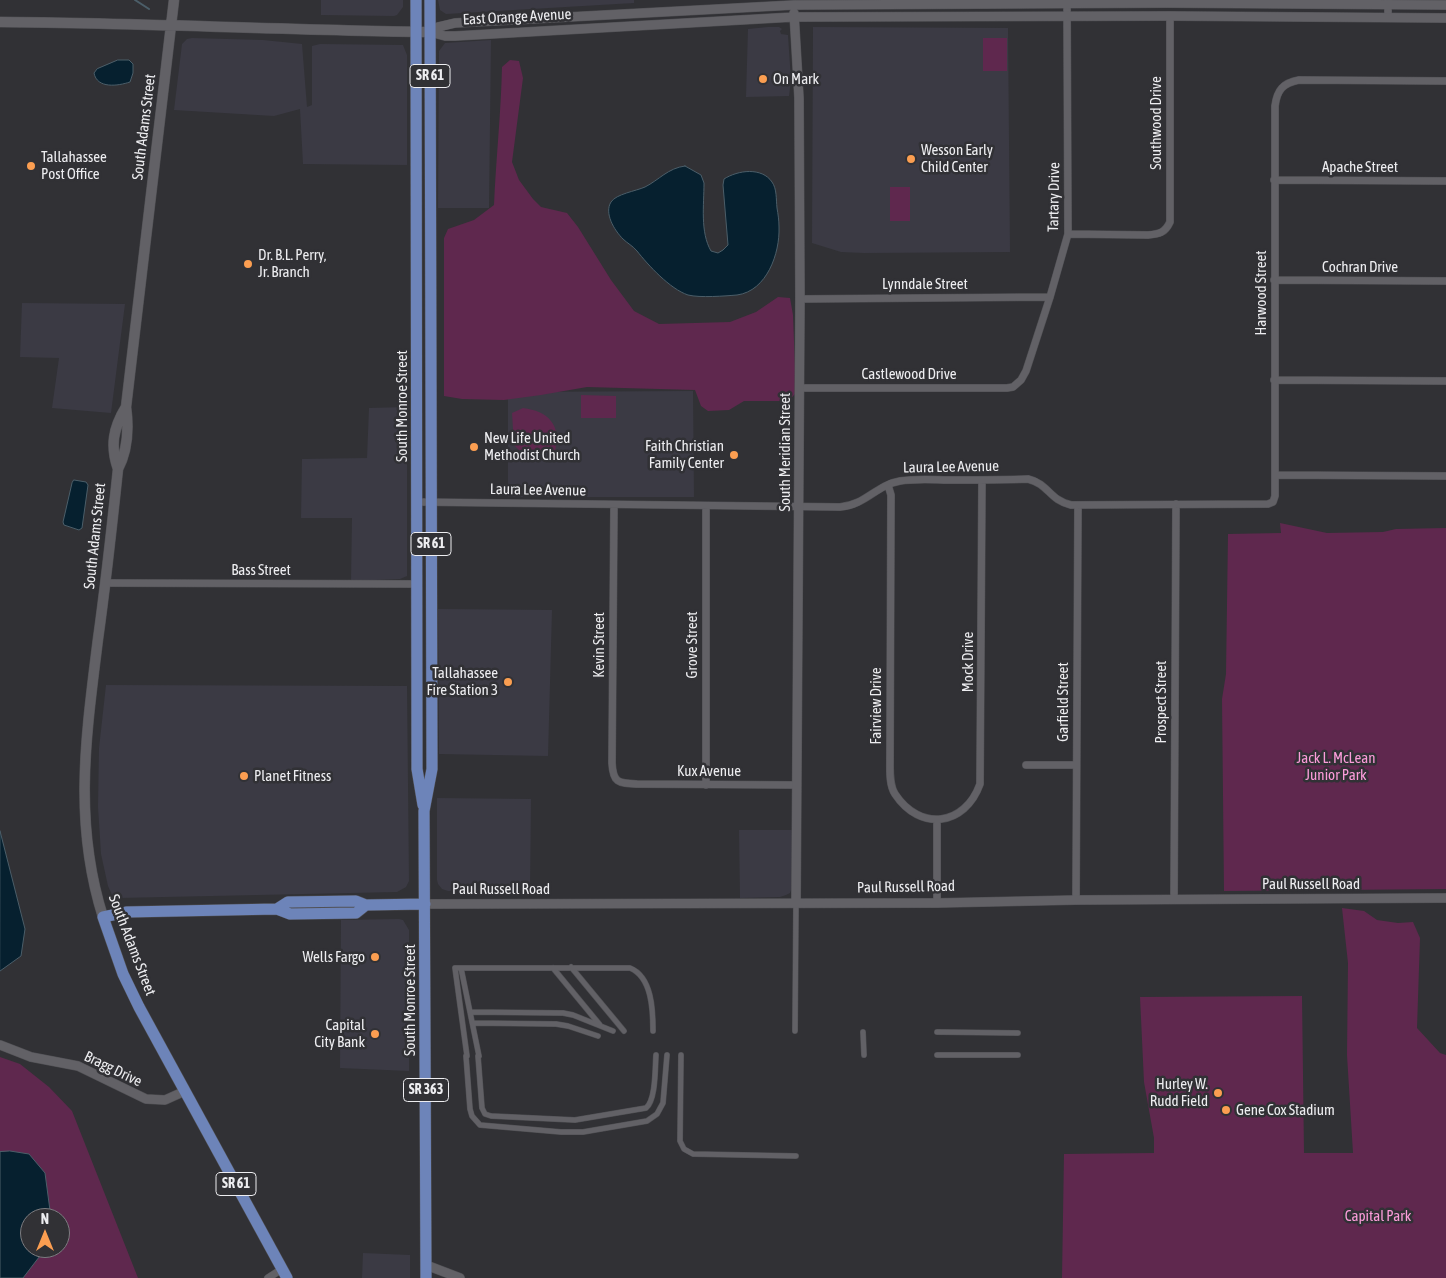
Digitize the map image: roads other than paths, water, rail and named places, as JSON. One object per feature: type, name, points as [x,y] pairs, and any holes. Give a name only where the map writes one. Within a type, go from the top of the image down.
[{"type":"main road","name":"South Adams Street","points":[[174,0],[126,407],[129,424],[125,456],[118,469],[87,734],[84,789],[88,850],[92,878],[103,917],[131,991],[285,1274]]},
{"type":"main road","name":"South Monroe Street","points":[[416,0],[417,775],[424,812],[426,1278]]},
{"type":"main road","name":"South Monroe Street","points":[[424,812],[432,769],[430,0]]},
{"type":"main road","name":"East Orange Avenue","points":[[0,22],[172,24],[284,29],[430,32]]},
{"type":"main road","points":[[417,648],[432,648]]},
{"type":"main road","points":[[417,732],[424,743],[432,746]]},
{"type":"main road","name":"Paul Russell Road","points":[[103,917],[127,912],[277,909],[288,902],[356,901],[366,905],[425,904]]},
{"type":"street","name":"East Orange Avenue","points":[[430,32],[438,27],[455,23],[794,2],[1388,2],[1446,5]]},
{"type":"street","name":"South Meridian Street","points":[[794,2],[799,98],[800,299],[796,903]]},
{"type":"street","points":[[1286,2],[1286,17]]},
{"type":"street","points":[[1388,2],[1388,18]]},
{"type":"street","name":"Tartary Drive","points":[[1018,382],[1026,370],[1068,234],[1068,3]]},
{"type":"street","name":"East Orange Avenue","points":[[430,32],[446,36],[456,36],[794,17],[1170,16],[1446,18]]},
{"type":"street","name":"Southwood Drive","points":[[1068,234],[1148,235],[1160,234],[1167,229],[1170,222],[1170,16]]},
{"type":"street","name":"Harwood Street","points":[[1273,502],[1275,496],[1274,106],[1276,95],[1282,86],[1299,80],[1446,81]]},
{"type":"street","name":"Apache Street","points":[[1274,180],[1446,182]]},
{"type":"street","name":"Cochran Drive","points":[[1274,280],[1446,281]]},
{"type":"street","name":"Lynndale Street","points":[[800,299],[1050,297]]},
{"type":"street","points":[[1274,380],[1446,381]]},
{"type":"street","name":"Castlewood Drive","points":[[799,388],[1007,388],[1013,387],[1018,382]]},
{"type":"street","points":[[1275,475],[1446,476]]},
{"type":"street","name":"Laura Lee Avenue","points":[[417,502],[851,506],[858,504],[888,485],[909,480],[1028,479],[1044,487],[1057,501],[1078,505],[1268,504],[1273,502]]},
{"type":"street","name":"Mock Drive","points":[[937,820],[956,815],[966,808],[976,794],[980,784],[982,480]]},
{"type":"street","name":"Fairview Drive","points":[[888,485],[892,495],[891,783],[894,793],[908,807],[927,819],[937,820]]},
{"type":"street","name":"Prospect Street","points":[[1174,899],[1176,504]]},
{"type":"street","name":"Kevin Street","points":[[614,505],[612,763],[613,774],[620,782]]},
{"type":"street","name":"Garfield Street","points":[[1076,900],[1078,505]]},
{"type":"street","name":"Grove Street","points":[[706,506],[706,785]]},
{"type":"street","name":"Bass Street","points":[[105,584],[418,584]]},
{"type":"street","points":[[1026,765],[1076,765]]},
{"type":"street","name":"Kux Avenue","points":[[620,782],[637,784],[798,785]]},
{"type":"street","points":[[937,820],[937,903]]},
{"type":"street","name":"Paul Russell Road","points":[[425,904],[937,903],[1174,899],[1446,898]]},
{"type":"street","points":[[795,1031],[796,903]]},
{"type":"street","points":[[653,1031],[652,1007],[647,986],[640,974],[630,968],[455,968],[467,1056],[470,1109],[472,1116],[480,1125],[561,1132],[584,1132],[652,1119],[660,1111],[663,1103],[667,1055]]},
{"type":"street","points":[[461,968],[479,1056],[482,1108],[485,1114],[562,1121],[589,1119],[646,1108],[650,1105],[656,1055]]},
{"type":"street","points":[[552,968],[600,1026]]},
{"type":"street","points":[[571,968],[624,1031]]},
{"type":"street","points":[[470,1012],[563,1013],[573,1015],[613,1031]]},
{"type":"street","points":[[473,1023],[556,1024],[598,1036]]},
{"type":"street","points":[[863,1032],[864,1055]]},
{"type":"street","points":[[937,1032],[1018,1032]]},
{"type":"street","name":"Bragg Drive","points":[[0,1045],[31,1057],[78,1066],[146,1099],[165,1100],[185,1091]]},
{"type":"street","points":[[681,1055],[680,1141],[684,1149],[693,1154],[796,1156]]},
{"type":"street","points":[[937,1055],[1018,1055]]},
{"type":"street","points":[[426,1265],[460,1278]]},
{"type":"street","points":[[268,1278],[285,1274]]},
{"type":"water","points":[[118,60],[129,60],[133,64],[130,82],[120,85],[109,85],[99,82],[94,73],[97,69]]},
{"type":"water","points":[[685,166],[701,175],[704,183],[703,218],[705,235],[711,251],[718,253],[728,245],[724,179],[743,172],[756,172],[768,177],[774,185],[779,222],[777,248],[770,269],[764,279],[747,292],[737,295],[706,297],[688,295],[681,292],[660,276],[623,239],[613,226],[609,216],[609,206],[614,199],[645,187],[669,172]]},
{"type":"water","points":[[74,480],[86,482],[88,485],[82,528],[79,530],[64,525],[63,522]]},
{"type":"water","points":[[0,831],[25,929],[21,956],[0,971]]},
{"type":"water","points":[[10,1151],[29,1154],[45,1173],[50,1208],[20,1208],[20,1258],[38,1258],[23,1278],[0,1278],[0,1152]]},
{"type":"waterway","points":[[135,0],[149,9]]},
{"type":"place","name":"On Mark","points":[[763,79]]},
{"type":"place","name":"Wesson Early Child Center","points":[[911,159]]},
{"type":"place","name":"Tallahassee Post Office","points":[[31,166]]},
{"type":"place","name":"Dr. B.L. Perry, Jr. Branch","points":[[248,264]]},
{"type":"place","name":"New Life United Methodist Church","points":[[474,447]]},
{"type":"place","name":"Faith Christian Family Center","points":[[734,455]]},
{"type":"place","name":"Tallahassee Fire Station 3","points":[[508,682]]},
{"type":"place","name":"Planet Fitness","points":[[244,776]]},
{"type":"place","name":"Wells Fargo","points":[[375,957]]},
{"type":"place","name":"Capital City Bank","points":[[375,1034]]},
{"type":"place","name":"Hurley W. Rudd Field","points":[[1218,1093]]},
{"type":"place","name":"Gene Cox Stadium","points":[[1226,1110]]},
{"type":"park label","name":"Jack L. McLean Junior Park","points":[[1336,766]]},
{"type":"park label","name":"Capital Park","points":[[1378,1216]]}]
